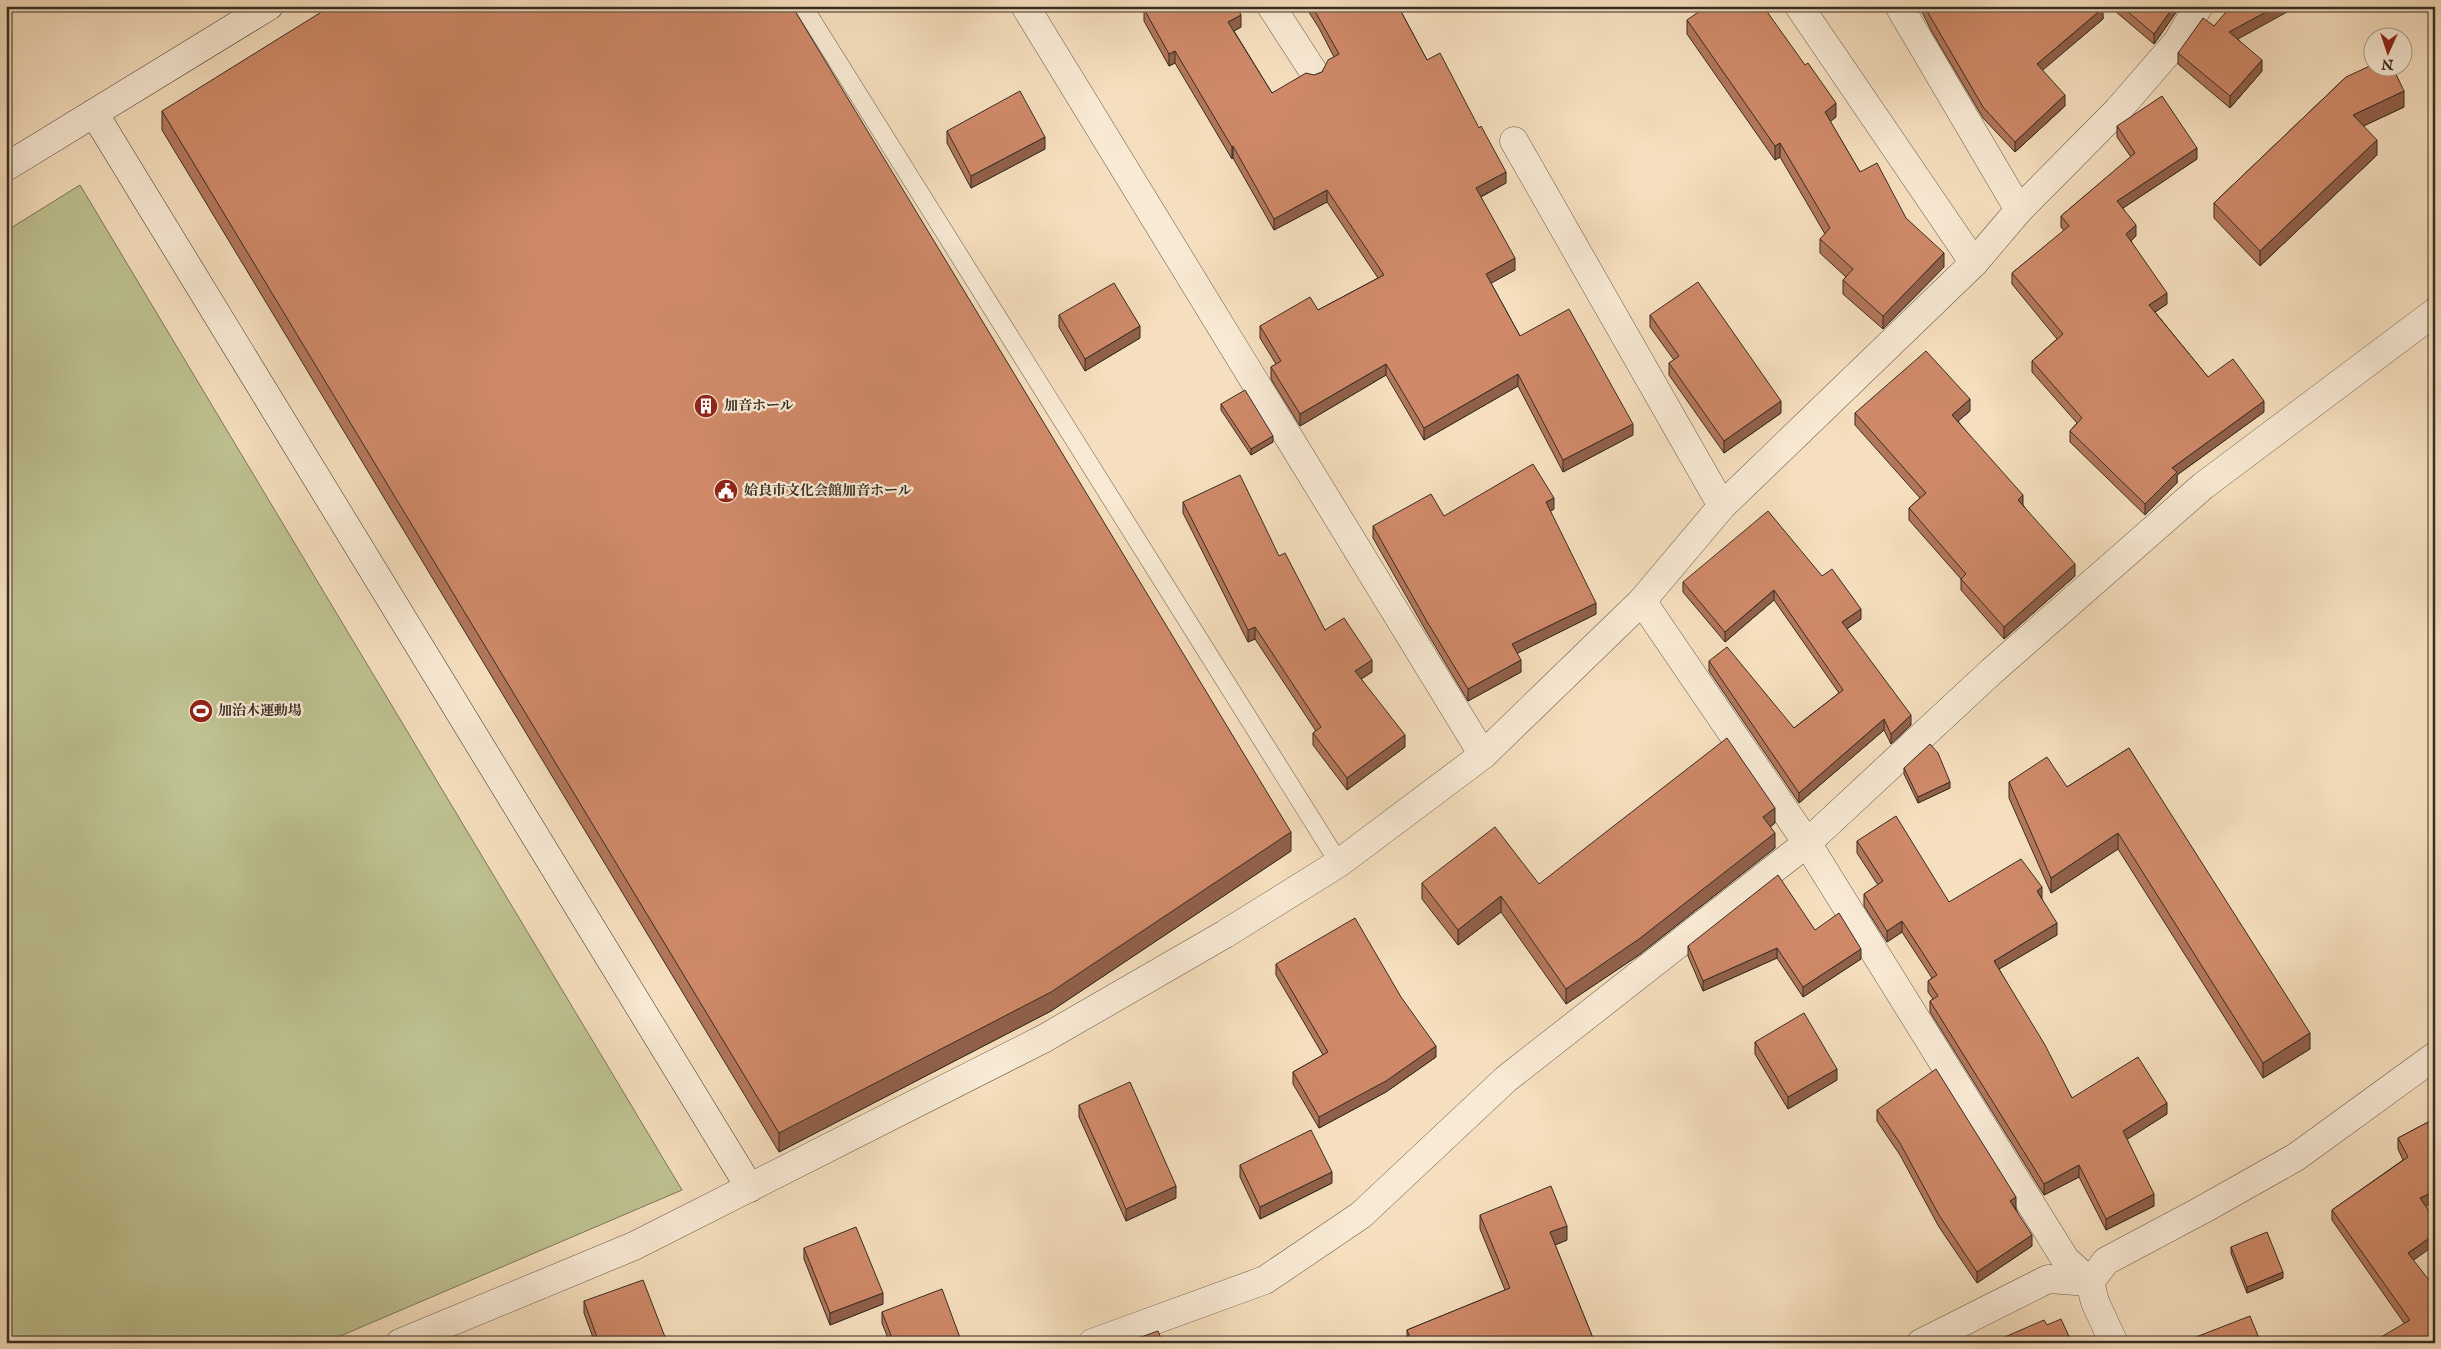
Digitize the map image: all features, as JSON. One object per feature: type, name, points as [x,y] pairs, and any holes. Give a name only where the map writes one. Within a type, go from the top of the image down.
[{"type":"street","points":[[6,167],[269,6]]},
{"type":"street","points":[[1025,6],[1483,754]]},
{"type":"street","points":[[1271,6],[1313,71]]},
{"type":"street","points":[[1799,6],[1974,263]]},
{"type":"street","points":[[1899,6],[2019,210]]},
{"type":"street","points":[[400,1343],[634,1246],[1044,1038],[1225,934],[1339,863],[1483,754],[1642,602],[1722,506],[1974,263],[2019,210],[2118,110],[2177,42],[2199,6]]},
{"type":"street","points":[[94,113],[750,1188]]},
{"type":"street","points":[[1514,141],[1722,506]]},
{"type":"street","points":[[1092,1343],[1265,1280],[1361,1216],[1506,1079],[1807,843],[1992,671],[2204,486],[2435,312]]},
{"type":"street","points":[[1642,602],[1807,843],[2066,1259],[2090,1282],[2095,1302],[2114,1343]]},
{"type":"street","points":[[2090,1282],[2106,1262],[2296,1157],[2435,1056]]},
{"type":"street","points":[[1921,1343],[2048,1279],[2090,1282]]},
{"type":"lane","points":[[803,6],[1339,863]]},
{"type":"green space","name":"加治木運動場","points":[[80,185],[682,1190],[324,1343],[6,1343],[6,231]]},
{"type":"building","name":"姶良市文化会館加音ホール","points":[[331,6],[792,6],[1291,832],[1051,992],[779,1133],[162,111]]},
{"type":"building","points":[[1149,6],[1237,6],[1241,15],[1228,22],[1272,93],[1306,73],[1314,75],[1322,72],[1328,60],[1339,54],[1312,6],[1398,6],[1427,60],[1440,53],[1479,128],[1481,126],[1506,172],[1476,188],[1515,258],[1486,274],[1520,336],[1569,309],[1633,424],[1563,460],[1518,374],[1424,428],[1386,364],[1300,414],[1271,367],[1281,361],[1260,326],[1310,297],[1318,310],[1384,275],[1327,190],[1274,219],[1233,146],[1175,51],[1169,54],[1144,9]]},
{"type":"building","points":[[1707,6],[1763,6],[1805,65],[1808,63],[1836,103],[1825,112],[1860,172],[1877,163],[1906,218],[1944,253],[1883,316],[1843,280],[1853,269],[1820,239],[1830,228],[1780,143],[1775,146],[1687,20]]},
{"type":"building","points":[[1924,6],[2102,6],[2103,8],[2037,64],[2065,95],[2015,142],[1983,107]]},
{"type":"building","points":[[2121,6],[2174,6],[2154,34]]},
{"type":"building","points":[[2231,6],[2277,6],[2229,32],[2262,60],[2230,96],[2178,53],[2203,18],[2214,26]]},
{"type":"building","points":[[2364,69],[2364,78],[2398,78],[2404,91],[2353,115],[2377,140],[2260,251],[2214,203],[2346,77]]},
{"type":"building","points":[[1020,91],[1045,137],[971,176],[947,131]]},
{"type":"building","points":[[2162,96],[2197,148],[2117,201],[2136,225],[2126,234],[2167,293],[2149,305],[2208,377],[2233,359],[2264,401],[2172,468],[2177,472],[2145,504],[2070,431],[2082,418],[2032,361],[2063,334],[2012,273],[2069,226],[2061,216],[2135,153],[2117,126]]},
{"type":"building","points":[[1698,282],[1781,401],[1724,441],[1669,363],[1679,356],[1650,315]]},
{"type":"building","points":[[1114,283],[1140,326],[1085,359],[1059,315]]},
{"type":"building","points":[[1926,351],[1970,399],[1952,415],[2023,495],[2018,500],[2075,564],[2004,627],[1961,579],[1966,574],[1909,508],[1926,493],[1855,413]]},
{"type":"building","points":[[1245,390],[1273,436],[1251,449],[1221,404]]},
{"type":"building","points":[[1533,464],[1554,498],[1546,502],[1596,603],[1512,644],[1521,660],[1468,689],[1426,620],[1373,526],[1431,494],[1444,516]]},
{"type":"building","points":[[1240,475],[1279,556],[1285,553],[1325,630],[1344,618],[1372,660],[1355,671],[1405,735],[1347,778],[1313,733],[1321,727],[1255,627],[1248,630],[1183,502]]},
{"type":"building","points":[[1768,511],[1822,576],[1832,569],[1861,609],[1842,622],[1911,715],[1891,734],[1884,719],[1799,793],[1709,661],[1727,647],[1794,728],[1843,690],[1774,590],[1725,632],[1683,582]]},
{"type":"building","points":[[1727,738],[1775,808],[1763,817],[1775,833],[1639,939],[1566,989],[1501,896],[1458,930],[1422,883],[1495,827],[1539,884]]},
{"type":"building","points":[[1930,744],[1938,753],[1950,782],[1918,797],[1904,768]]},
{"type":"building","points":[[2129,748],[2310,1033],[2263,1063],[2118,833],[2051,878],[2009,782],[2047,757],[2067,787]]},
{"type":"building","points":[[1896,816],[1949,902],[2021,859],[2042,887],[2037,891],[2057,923],[1994,961],[2045,1045],[2072,1098],[2138,1057],[2167,1103],[2123,1131],[2154,1194],[2106,1219],[2079,1165],[2044,1184],[1930,1001],[1938,996],[1928,981],[1937,975],[1902,921],[1887,931],[1864,894],[1883,881],[1857,841]]},
{"type":"building","points":[[1778,875],[1815,930],[1839,913],[1861,949],[1803,987],[1777,948],[1703,981],[1688,946]]},
{"type":"building","points":[[1355,918],[1401,997],[1436,1046],[1386,1081],[1319,1117],[1293,1072],[1328,1052],[1276,964]]},
{"type":"building","points":[[1804,1013],[1837,1069],[1788,1097],[1755,1042]]},
{"type":"building","points":[[1936,1069],[2016,1197],[2010,1201],[2032,1235],[1977,1272],[1939,1215],[1900,1143],[1877,1110]]},
{"type":"building","points":[[1130,1082],[1176,1186],[1126,1209],[1079,1105]]},
{"type":"building","points":[[2432,1120],[2435,1125],[2435,1191],[2420,1198],[2435,1220],[2435,1234],[2408,1253],[2435,1288],[2435,1343],[2371,1343],[2410,1320],[2332,1210],[2408,1157],[2398,1138]]},
{"type":"building","points":[[1311,1130],[1332,1172],[1260,1207],[1240,1165]]},
{"type":"building","points":[[1551,1186],[1567,1226],[1550,1232],[1595,1343],[1412,1343],[1407,1330],[1510,1288],[1480,1215]]},
{"type":"building","points":[[856,1227],[883,1293],[830,1313],[804,1248]]},
{"type":"building","points":[[2267,1232],[2283,1272],[2247,1287],[2231,1247]]},
{"type":"building","points":[[643,1280],[665,1337],[649,1343],[599,1343],[584,1301]]},
{"type":"building","points":[[942,1289],[962,1343],[894,1343],[882,1312]]},
{"type":"building","points":[[2250,1316],[2261,1343],[2198,1343],[2196,1337]]},
{"type":"building","points":[[2061,1319],[2072,1343],[1991,1343],[2044,1320],[2047,1325]]},
{"type":"building","points":[[1158,1331],[1163,1343],[1124,1343]]},
{"type":"place","name":"加音ホール","points":[[706,406]]},
{"type":"place","name":"姶良市文化会館加音ホール","points":[[726,491]]},
{"type":"place","name":"加治木運動場","points":[[201,711]]}]
